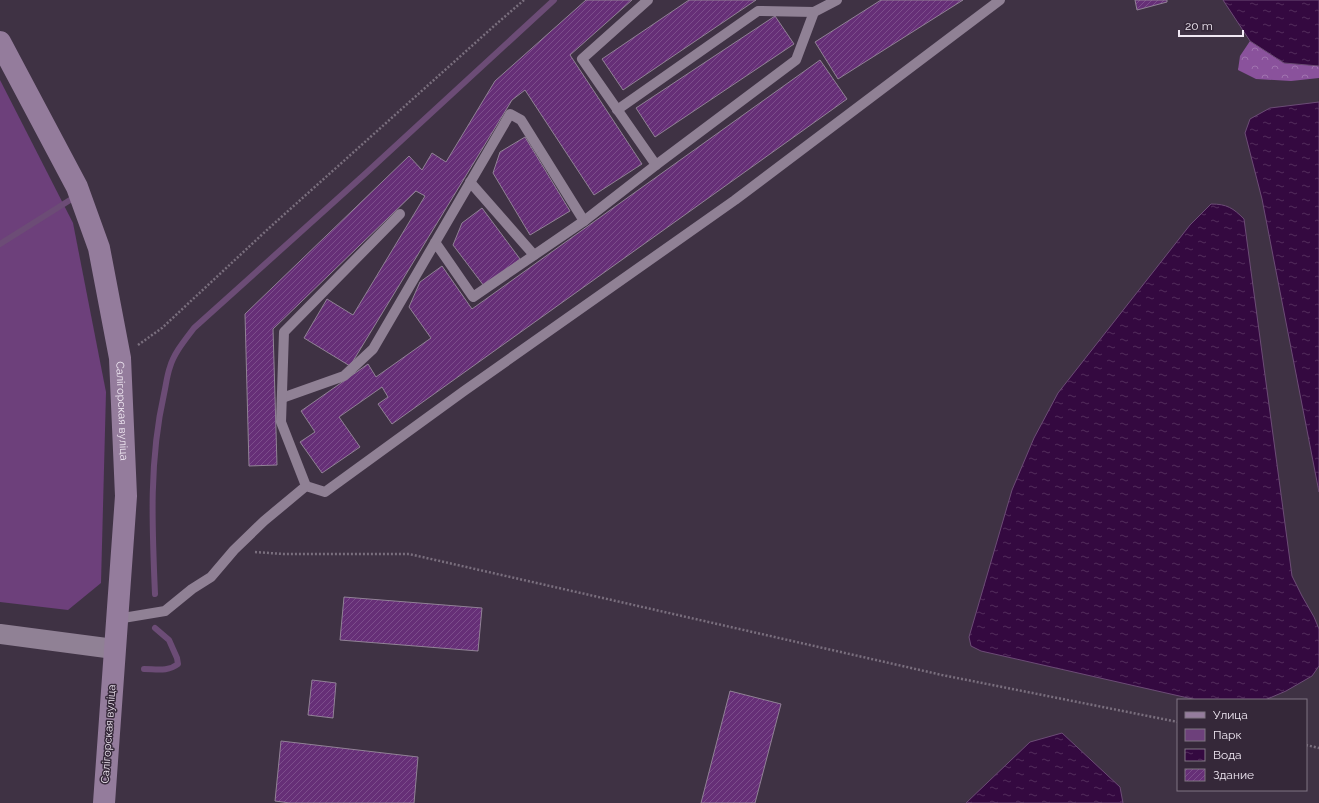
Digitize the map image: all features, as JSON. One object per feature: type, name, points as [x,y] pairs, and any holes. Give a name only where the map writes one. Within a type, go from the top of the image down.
[{"type":"main road","name":"Салігорская вуліца","points":[[0,42],[77,187],[99,248],[120,358],[126,496],[104,803]]},
{"type":"street","points":[[0,634],[114,649]]},
{"type":"lane","points":[[648,0],[582,59],[656,165]]},
{"type":"lane","points":[[640,7],[656,0]]},
{"type":"lane","points":[[617,110],[758,11],[814,12],[837,0]]},
{"type":"lane","points":[[306,486],[325,492],[470,386],[735,200],[1000,0]]},
{"type":"lane","points":[[435,242],[473,297],[584,221],[796,60],[814,12]]},
{"type":"lane","points":[[282,398],[344,376],[373,349],[510,114],[521,120],[584,221]]},
{"type":"lane","points":[[470,182],[534,255]]},
{"type":"lane","points":[[306,486],[281,422],[284,332],[400,214]]},
{"type":"lane","points":[[117,618],[165,611],[211,576],[234,550],[264,521],[306,486]]},
{"type":"path","points":[[120,358],[162,328],[268,229],[524,0]]},
{"type":"path","points":[[234,550],[283,554],[409,554],[942,675],[1177,722]]},
{"type":"path","points":[[1307,745],[1319,748]]},
{"type":"green space","points":[[1250,41],[1284,63],[1319,66],[1319,78],[1291,81],[1256,79],[1238,70],[1240,56]]},
{"type":"green space","points":[[0,80],[73,223],[106,392],[101,583],[68,610],[0,602]]},
{"type":"water","points":[[1223,0],[1319,0],[1319,66],[1284,63],[1250,41]]},
{"type":"water","points":[[1319,102],[1319,492],[1262,199],[1245,133],[1250,119],[1270,108]]},
{"type":"water","points":[[1211,204],[1229,207],[1244,219],[1292,576],[1319,629],[1319,666],[1312,676],[1286,691],[1267,699],[1193,699],[981,651],[971,646],[969,637],[1012,490],[1034,438],[1058,393],[1190,225]]},
{"type":"water","points":[[1062,733],[1120,787],[1123,803],[966,803],[1030,742]]},
{"type":"building","points":[[586,0],[632,0],[570,55],[642,164],[594,195],[525,90],[512,100],[350,366],[304,338],[327,299],[353,315],[425,196],[416,191],[273,329],[277,465],[249,466],[245,314],[409,156],[422,170],[432,153],[446,162],[495,81]]},
{"type":"building","points":[[689,0],[756,0],[623,90],[602,59]]},
{"type":"building","points":[[881,0],[963,0],[838,79],[815,42]]},
{"type":"building","points":[[1135,0],[1167,0],[1167,2],[1137,10]]},
{"type":"building","points":[[775,16],[794,44],[655,137],[636,108]]},
{"type":"building","points":[[820,60],[847,99],[392,424],[378,404],[388,397],[382,387],[339,417],[360,447],[322,473],[300,442],[315,432],[301,411],[368,364],[376,377],[431,338],[409,307],[420,282],[442,266],[472,309]]},
{"type":"building","points":[[525,137],[570,211],[530,235],[493,173],[500,152]]},
{"type":"building","points":[[482,208],[520,259],[484,286],[453,245],[462,223]]},
{"type":"building","points":[[344,597],[482,608],[478,651],[340,640]]},
{"type":"building","points":[[312,680],[336,683],[333,718],[308,715]]},
{"type":"building","points":[[730,691],[781,704],[755,803],[701,803]]},
{"type":"building","points":[[281,741],[418,757],[414,803],[290,803],[275,801]]},
{"type":"waterway","points":[[155,594],[153,493],[156,444],[159,419],[168,373],[174,357],[180,347],[194,328],[365,174],[554,0]]},
{"type":"waterway","points":[[0,244],[70,200]]},
{"type":"waterway","points":[[144,669],[166,669],[174,667],[178,664],[169,640],[155,628]]}]
